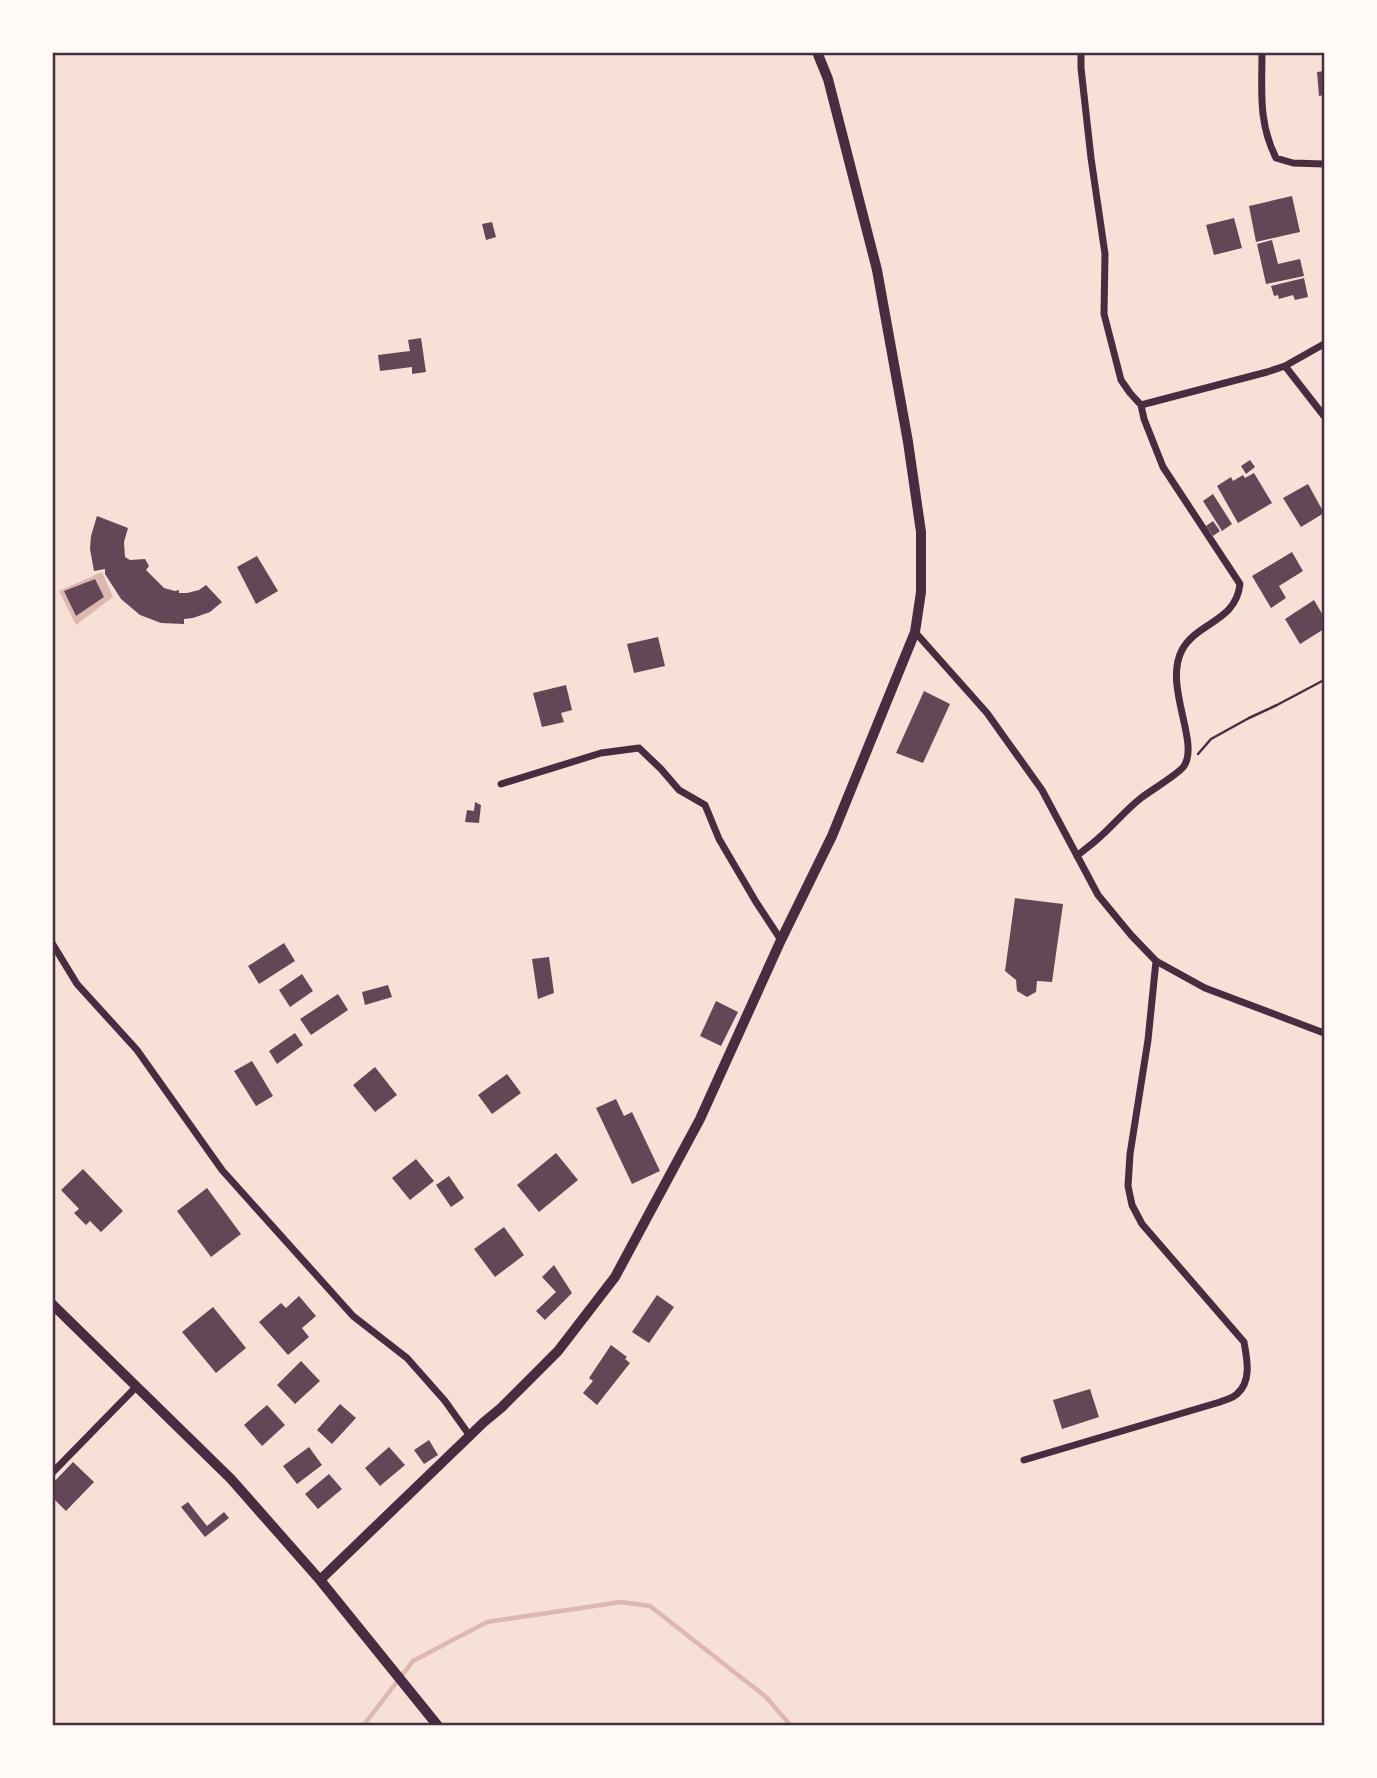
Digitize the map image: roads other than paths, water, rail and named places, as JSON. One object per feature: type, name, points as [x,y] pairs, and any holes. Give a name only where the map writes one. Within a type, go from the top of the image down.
[{"type":"street","points":[[320,1580],[558,1351],[615,1277],[700,1119],[781,940],[832,836],[915,632],[921,592],[921,531],[908,442],[877,270],[828,79],[817,52]]},
{"type":"street","points":[[1077,856],[1101,837],[1127,809],[1184,766],[1189,752],[1177,694],[1177,663],[1188,643],[1230,610],[1239,595],[1240,583],[1163,467],[1144,419],[1141,404],[1121,380],[1104,314],[1105,254],[1091,158],[1081,52]]},
{"type":"street","points":[[1262,52],[1262,116],[1267,140],[1276,158],[1293,163],[1325,164]]},
{"type":"street","points":[[1141,404],[1285,366],[1325,344]]},
{"type":"street","points":[[1285,366],[1325,416]]},
{"type":"street","points":[[915,632],[987,713],[1042,790],[1098,895],[1130,935],[1156,961],[1205,988],[1325,1033]]},
{"type":"street","points":[[502,785],[601,753],[639,748],[679,790],[705,805],[719,839],[781,940]]},
{"type":"street","points":[[52,943],[76,984],[137,1050],[222,1170],[352,1316],[407,1358],[445,1401],[470,1436]]},
{"type":"street","points":[[1024,1460],[1220,1402],[1237,1395],[1247,1378],[1248,1362],[1244,1342],[1142,1224],[1132,1205],[1128,1186],[1130,1154],[1148,1040],[1156,961]]},
{"type":"street","points":[[52,1304],[231,1479],[320,1580],[438,1726]]},
{"type":"street","points":[[52,1473],[137,1386]]},
{"type":"waterway","points":[[363,1726],[413,1661],[487,1622],[621,1602],[650,1606],[766,1697],[791,1726]]}]
